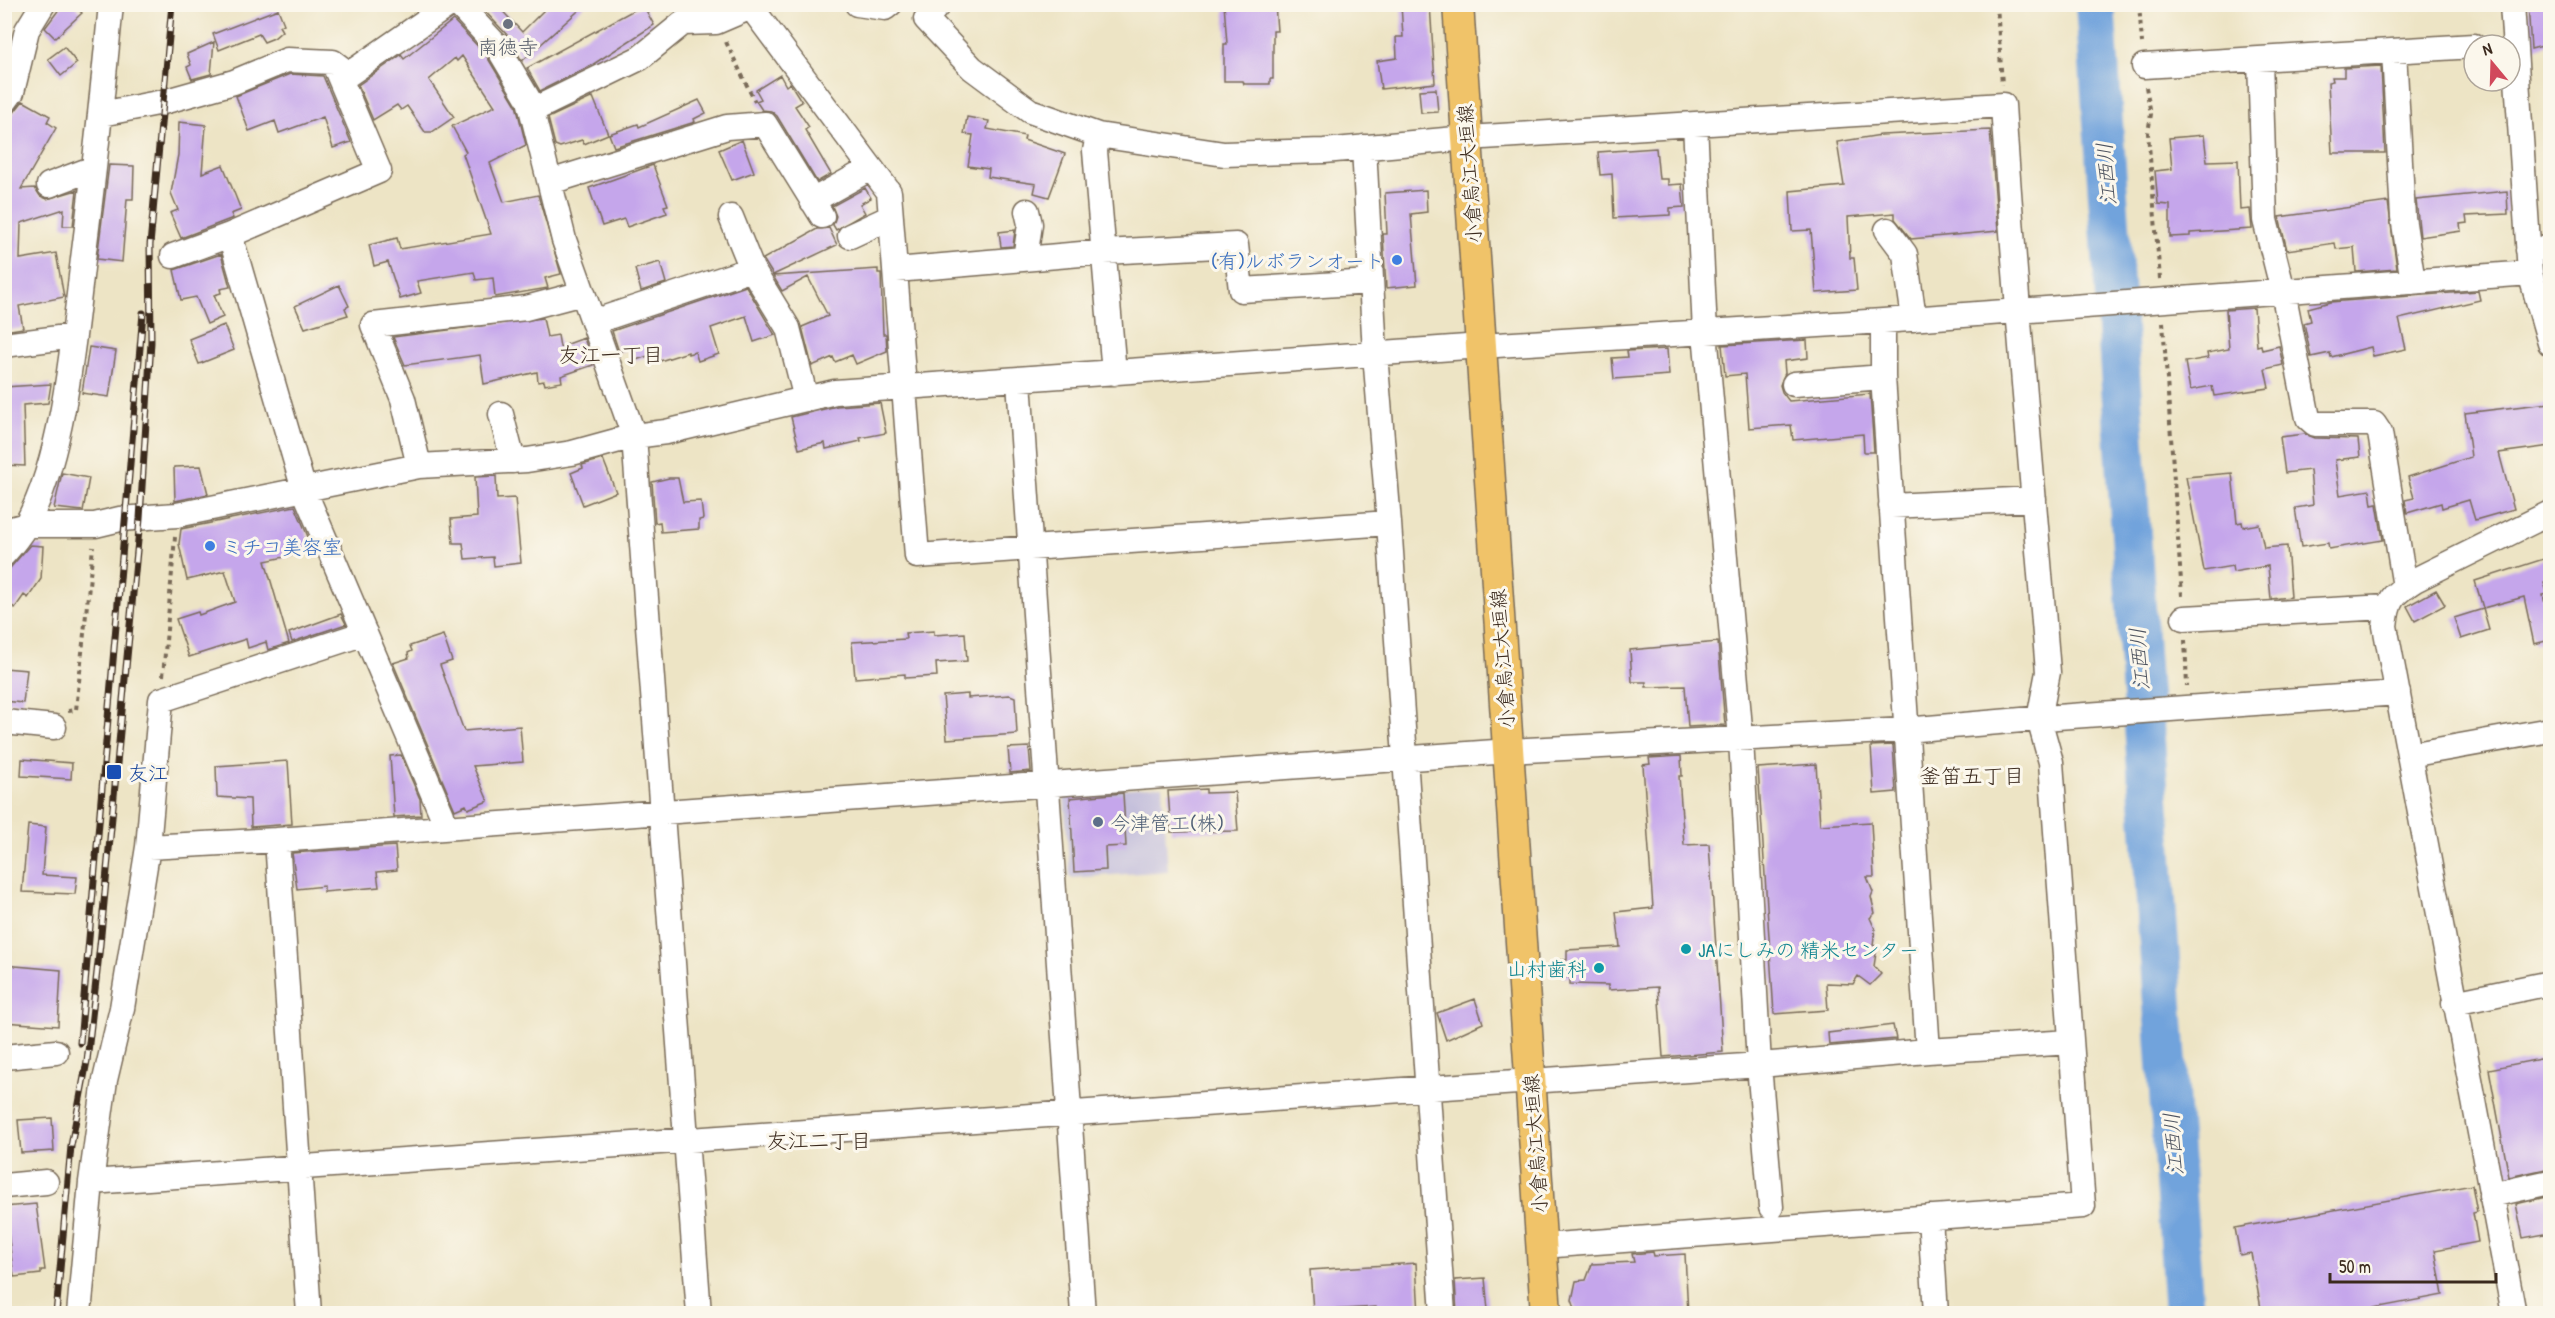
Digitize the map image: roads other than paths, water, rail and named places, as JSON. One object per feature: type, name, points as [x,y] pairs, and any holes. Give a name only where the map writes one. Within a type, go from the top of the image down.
[{"type":"main road","name":"小倉烏江大垣線","points":[[1458,4],[1546,1314]]},
{"type":"street","points":[[4,103],[12,92],[27,30],[43,4]]},
{"type":"street","points":[[4,554],[15,528],[48,469],[74,336],[101,114],[111,4]]},
{"type":"street","points":[[857,4],[885,8],[890,4]]},
{"type":"street","points":[[2506,33],[2512,4]]},
{"type":"street","points":[[532,110],[640,58],[683,23],[716,22],[754,5],[889,192],[906,387],[917,556],[1389,523]]},
{"type":"street","points":[[101,114],[163,102],[234,82],[287,60],[333,62],[349,74],[462,7],[497,46],[532,110],[564,240],[634,436],[699,1314]]},
{"type":"street","points":[[926,9],[972,68],[1030,111],[1098,135],[1224,154],[1365,147],[1467,138],[2003,105],[2016,311],[2024,368],[2048,672],[2048,718],[2082,1206],[1542,1246]]},
{"type":"street","points":[[2144,66],[2462,47]]},
{"type":"street","points":[[2394,51],[2403,217],[2413,282]]},
{"type":"street","points":[[2260,59],[2265,220],[2283,291],[2308,418],[2314,424],[2374,424],[2380,432],[2405,587]]},
{"type":"street","points":[[173,256],[230,235],[379,171],[333,62]]},
{"type":"street","points":[[2511,93],[2550,343]]},
{"type":"street","points":[[550,182],[727,127],[765,124],[817,208],[871,168]]},
{"type":"street","points":[[1695,124],[1705,332],[1741,739],[1759,1065],[1771,1207]]},
{"type":"street","points":[[1098,135],[1095,151],[1114,373]]},
{"type":"street","points":[[1365,147],[1374,354],[1389,523],[1443,1314]]},
{"type":"street","points":[[49,185],[94,168]]},
{"type":"street","points":[[1025,259],[1030,224],[1027,211]]},
{"type":"street","points":[[850,236],[891,217]]},
{"type":"street","points":[[731,218],[752,269],[788,328],[806,399]]},
{"type":"street","points":[[1887,230],[1905,254],[1914,319]]},
{"type":"street","points":[[230,235],[304,490],[442,814],[444,827]]},
{"type":"street","points":[[896,270],[1104,252],[1236,245],[1241,290],[1371,282]]},
{"type":"street","points":[[15,528],[95,525],[120,519],[177,515],[419,466],[513,461],[572,453],[634,436],[666,432],[835,392],[1019,381],[1481,346],[1914,319],[2413,282],[2536,257]]},
{"type":"street","points":[[593,322],[752,269]]},
{"type":"street","points":[[419,466],[403,399],[373,325],[526,308],[583,293]]},
{"type":"street","points":[[1883,321],[1883,376],[1891,506],[1928,1051]]},
{"type":"street","points":[[4,345],[74,336]]},
{"type":"street","points":[[1794,384],[1883,376]]},
{"type":"street","points":[[1019,381],[1083,1314]]},
{"type":"street","points":[[501,414],[513,461]]},
{"type":"street","points":[[1891,506],[2034,499]]},
{"type":"street","points":[[2514,1314],[2385,626],[2387,607],[2394,594],[2550,513]]},
{"type":"street","points":[[2184,618],[2387,607]]},
{"type":"street","points":[[79,1314],[91,1182],[105,1080],[122,1008],[148,847],[161,700],[365,633]]},
{"type":"street","points":[[148,847],[277,840],[662,810],[1509,751],[1905,730],[2398,693]]},
{"type":"street","points":[[4,722],[54,727]]},
{"type":"street","points":[[2409,755],[2550,730]]},
{"type":"street","points":[[277,840],[309,1314]]},
{"type":"street","points":[[2454,1003],[2550,983]]},
{"type":"street","points":[[91,1182],[2071,1042]]},
{"type":"street","points":[[4,1057],[56,1052]]},
{"type":"street","points":[[4,1186],[46,1182]]},
{"type":"street","points":[[2491,1195],[2550,1182]]},
{"type":"street","points":[[1930,1218],[1936,1314]]},
{"type":"waterway","name":"江西川","points":[[2095,4],[2184,1314]]},
{"type":"railway","points":[[56,1314],[71,1146],[87,1061],[100,945],[140,519],[151,342],[150,245],[172,4]]},
{"type":"railway","points":[[80,1043],[143,313]]},
{"type":"place","name":"南徳寺","points":[[508,24]]},
{"type":"place","name":"(有)ルボランオート","points":[[1397,260]]},
{"type":"place","name":"ミチコ美容室","points":[[210,546]]},
{"type":"place","name":"友江","points":[[114,772]]},
{"type":"place","name":"今津管工(株)","points":[[1098,822]]},
{"type":"place","name":"JAにしみの 精米センター","points":[[1686,949]]},
{"type":"place","name":"山村歯科","points":[[1599,968]]},
{"type":"district","name":"友江一丁目","points":[[611,354]]},
{"type":"district","name":"釜笛五丁目","points":[[1972,775]]},
{"type":"district","name":"友江二丁目","points":[[819,1140]]}]
